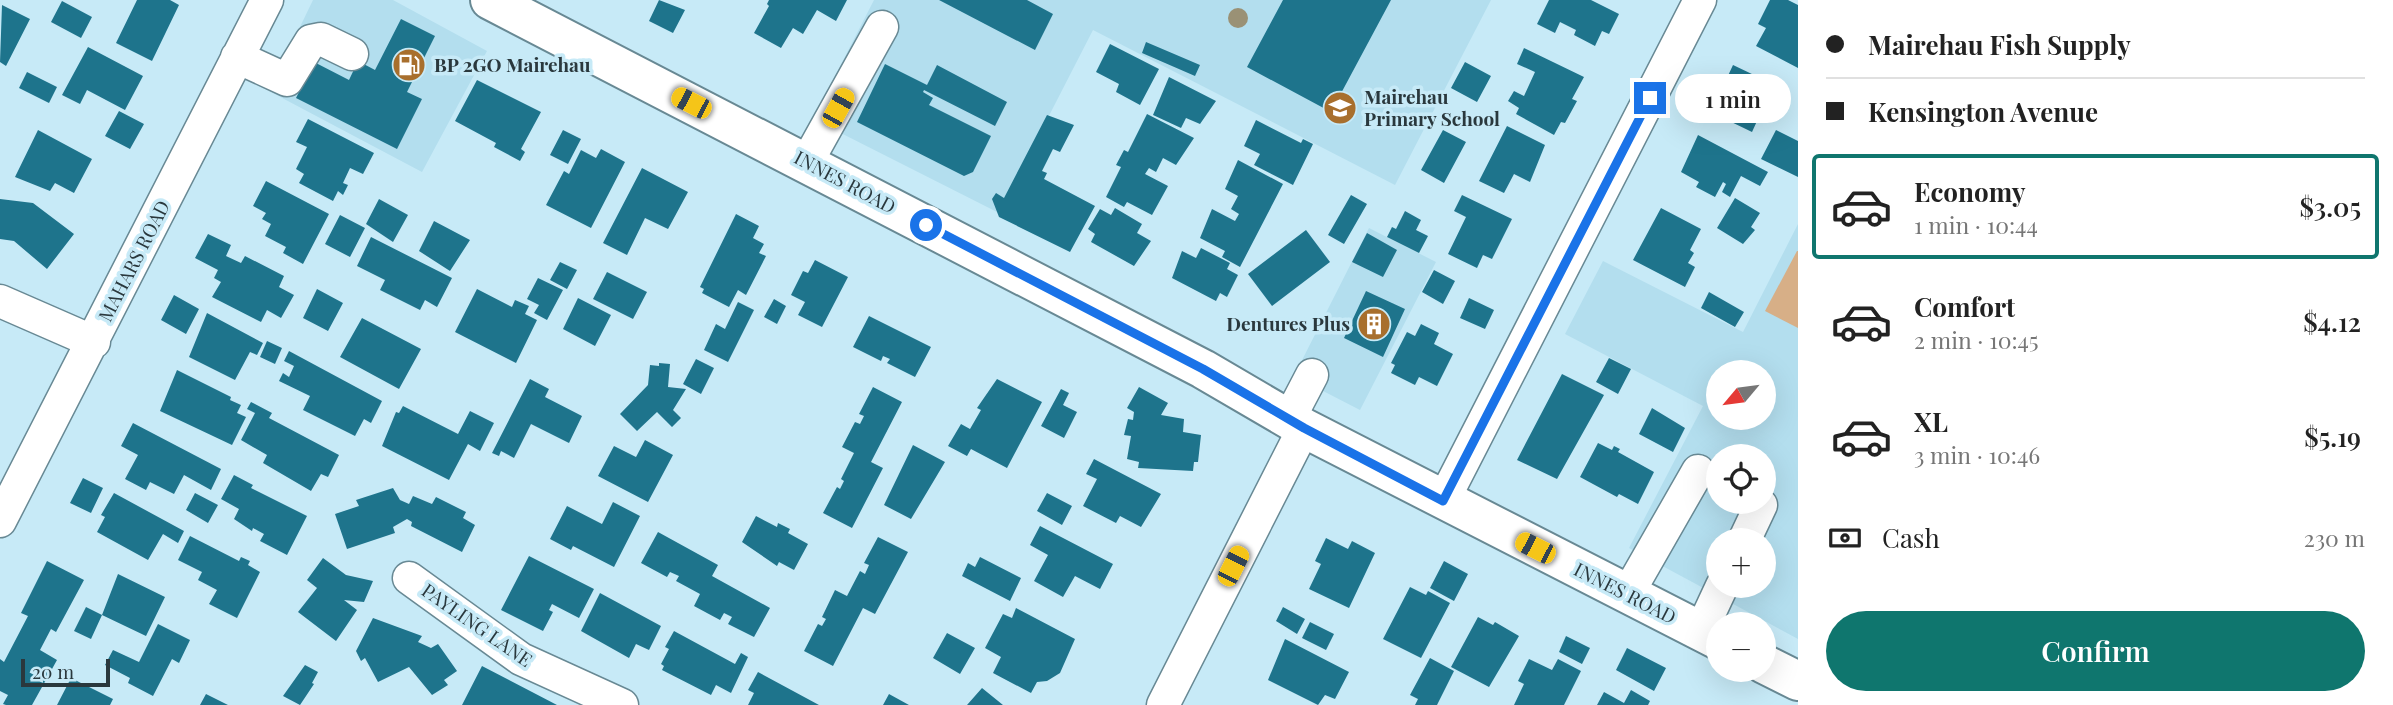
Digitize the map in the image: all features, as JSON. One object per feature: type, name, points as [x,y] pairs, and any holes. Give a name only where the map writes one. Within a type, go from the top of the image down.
[{"type":"main road","name":"INNES ROAD","points":[[490,0],[1203,369],[1296,423],[1443,501],[1706,634]]},
{"type":"main road","points":[[1776,670],[1798,681]]},
{"type":"street","name":"MAHARS ROAD","points":[[0,521],[267,0]]},
{"type":"street","points":[[1443,501],[1700,0]]},
{"type":"street","points":[[807,162],[882,27]]},
{"type":"street","points":[[237,57],[286,80],[311,41],[321,39],[352,54]]},
{"type":"street","points":[[0,301],[94,342]]},
{"type":"street","points":[[1163,705],[1296,423],[1312,375]]},
{"type":"street","points":[[1627,595],[1698,471]]},
{"type":"street","name":"PAYLING LANE","points":[[409,578],[521,659],[622,705]]},
{"type":"shaded area","points":[[313,0],[393,0],[487,51],[422,172],[269,91]]},
{"type":"shaded area","name":"Mairehau Primary School","points":[[874,0],[1491,0],[1395,185],[1093,30],[999,213],[813,119]]},
{"type":"shaded area","points":[[1798,224],[1798,639],[1776,627],[1776,612],[1748,612],[1722,598],[1776,598],[1776,528],[1706,528],[1706,589],[1629,548],[1703,406],[1565,334],[1603,261],[1743,332]]},
{"type":"shaded area","points":[[1369,228],[1436,262],[1360,410],[1294,376]]},
{"type":"shaded area","points":[[1798,251],[1798,328],[1765,311]]},
{"type":"building","points":[[137,0],[170,0],[179,5],[152,61],[116,43]]},
{"type":"building","points":[[659,0],[685,10],[673,33],[649,21]]},
{"type":"building","points":[[769,0],[847,0],[836,21],[817,10],[803,34],[793,28],[781,48],[754,33],[769,6]]},
{"type":"building","points":[[939,0],[1027,0],[1053,14],[1035,50]]},
{"type":"building","points":[[1283,0],[1391,0],[1331,112],[1247,67]]},
{"type":"building","points":[[1549,0],[1591,0],[1619,14],[1609,34],[1602,31],[1595,46],[1574,35],[1576,30],[1560,22],[1555,33],[1537,24]]},
{"type":"building","points":[[1770,0],[1788,0],[1798,5],[1798,68],[1756,46],[1766,28],[1758,24]]},
{"type":"building","points":[[62,1],[92,17],[81,38],[51,22]]},
{"type":"building","points":[[2,5],[30,19],[6,66],[0,62]]},
{"type":"building","points":[[401,19],[435,36],[407,92],[422,99],[397,149],[296,98],[314,62],[349,80],[358,61],[375,70]]},
{"type":"building","points":[[1146,42],[1200,65],[1195,76],[1142,53]]},
{"type":"building","points":[[1110,44],[1159,69],[1140,105],[1116,92],[1119,84],[1096,72]]},
{"type":"building","points":[[88,47],[143,76],[125,110],[87,90],[80,104],[62,95]]},
{"type":"building","points":[[1524,48],[1584,77],[1572,99],[1577,101],[1565,123],[1561,122],[1554,135],[1516,114],[1519,108],[1508,101],[1514,91],[1524,96],[1535,72],[1517,64]]},
{"type":"building","points":[[1465,62],[1491,76],[1477,102],[1451,88]]},
{"type":"building","points":[[885,64],[927,85],[937,65],[1007,102],[995,126],[924,90],[923,92],[933,98],[929,105],[991,136],[973,172],[964,176],[857,122]]},
{"type":"building","points":[[1733,65],[1775,85],[1770,95],[1780,100],[1774,113],[1763,108],[1752,132],[1721,117],[1729,100],[1719,95]]},
{"type":"building","points":[[27,72],[57,87],[49,103],[19,88]]},
{"type":"building","points":[[1169,77],[1216,101],[1200,124],[1186,118],[1181,128],[1153,115]]},
{"type":"building","points":[[477,80],[541,112],[521,149],[525,152],[520,161],[494,147],[496,143],[455,121]]},
{"type":"building","points":[[119,111],[144,124],[130,149],[105,136]]},
{"type":"building","points":[[1147,114],[1194,138],[1176,165],[1163,158],[1156,172],[1149,168],[1145,174],[1168,186],[1152,215],[1127,202],[1124,207],[1106,197],[1121,167],[1116,165],[1124,150],[1128,152]]},
{"type":"building","points":[[1047,115],[1074,125],[1060,152],[1053,149],[1042,171],[1047,173],[1044,179],[1095,206],[1070,252],[999,217],[992,199],[996,193],[1004,198]]},
{"type":"building","points":[[308,119],[374,153],[363,174],[350,168],[343,183],[348,185],[343,195],[338,191],[333,201],[299,183],[304,174],[296,169],[307,147],[296,142]]},
{"type":"building","points":[[1256,120],[1301,143],[1303,139],[1313,144],[1293,185],[1254,165],[1260,154],[1244,146]]},
{"type":"building","points":[[1507,126],[1545,145],[1530,182],[1514,174],[1504,193],[1479,181]]},
{"type":"building","points":[[38,130],[92,159],[74,193],[55,183],[50,191],[15,177]]},
{"type":"building","points":[[563,130],[581,139],[568,164],[550,155]]},
{"type":"building","points":[[1443,130],[1466,142],[1444,183],[1421,170]]},
{"type":"building","points":[[1776,130],[1798,141],[1798,177],[1761,159]]},
{"type":"building","points":[[1698,135],[1768,172],[1760,186],[1741,176],[1730,197],[1722,192],[1726,184],[1723,182],[1715,197],[1696,187],[1699,182],[1681,172]]},
{"type":"building","points":[[601,149],[625,162],[591,228],[546,205],[564,171],[569,174],[581,150],[596,158]]},
{"type":"building","points":[[1238,160],[1283,184],[1240,267],[1222,257],[1225,251],[1200,238],[1212,209],[1235,221],[1239,214],[1231,209],[1238,196],[1225,189]]},
{"type":"building","points":[[642,168],[688,192],[668,229],[645,218],[627,255],[603,243]]},
{"type":"building","points":[[266,181],[329,214],[303,264],[283,253],[286,247],[265,236],[271,224],[262,219],[266,213],[253,206]]},
{"type":"building","points":[[1351,195],[1367,204],[1344,244],[1328,235]]},
{"type":"building","points":[[1462,195],[1512,219],[1492,259],[1483,255],[1477,268],[1448,254],[1466,217],[1454,211]]},
{"type":"building","points":[[1735,198],[1760,213],[1751,227],[1755,230],[1743,244],[1717,228]]},
{"type":"building","points":[[0,199],[33,203],[74,234],[47,269],[14,241],[0,239]]},
{"type":"building","points":[[379,199],[408,215],[393,242],[366,224]]},
{"type":"building","points":[[1115,208],[1142,224],[1137,233],[1151,241],[1134,266],[1091,242],[1095,234],[1088,229],[1100,209],[1111,215]]},
{"type":"building","points":[[1661,208],[1701,229],[1690,250],[1694,253],[1688,263],[1695,267],[1685,287],[1633,260]]},
{"type":"building","points":[[1405,211],[1421,220],[1416,230],[1428,236],[1419,253],[1387,237],[1392,227],[1396,229]]},
{"type":"building","points":[[736,214],[759,226],[753,238],[764,244],[759,253],[766,256],[746,295],[738,290],[729,307],[702,293],[704,289],[700,287]]},
{"type":"building","points":[[340,215],[365,228],[350,257],[325,244]]},
{"type":"building","points":[[434,221],[470,240],[450,271],[419,251]]},
{"type":"building","points":[[1306,230],[1330,262],[1272,306],[1248,274]]},
{"type":"building","points":[[1367,233],[1397,250],[1383,277],[1352,262]]},
{"type":"building","points":[[208,234],[231,245],[226,256],[241,263],[245,256],[284,276],[279,287],[294,295],[281,318],[267,310],[261,322],[212,297],[221,282],[214,278],[218,270],[195,258]]},
{"type":"building","points":[[371,237],[452,278],[437,307],[425,300],[420,310],[380,290],[385,280],[357,266]]},
{"type":"building","points":[[1201,248],[1230,263],[1227,269],[1238,275],[1227,297],[1220,293],[1216,301],[1172,278],[1182,251],[1196,258]]},
{"type":"building","points":[[815,260],[848,277],[822,327],[798,315],[805,302],[791,295],[803,271],[808,273]]},
{"type":"building","points":[[560,262],[577,270],[567,289],[550,280]]},
{"type":"building","points":[[1434,270],[1455,281],[1443,304],[1422,292]]},
{"type":"building","points":[[607,272],[647,292],[633,319],[593,299]]},
{"type":"building","points":[[538,278],[563,290],[547,320],[534,313],[539,305],[527,299]]},
{"type":"building","points":[[317,289],[343,303],[328,331],[303,318]]},
{"type":"building","points":[[477,289],[512,307],[515,300],[529,306],[525,314],[537,320],[516,363],[455,332]]},
{"type":"building","name":"Dentures Plus","points":[[1366,291],[1405,309],[1383,357],[1344,338]]},
{"type":"building","points":[[1709,292],[1744,312],[1735,327],[1701,308]]},
{"type":"building","points":[[174,295],[199,309],[186,334],[161,320]]},
{"type":"building","points":[[578,298],[611,315],[595,346],[563,329]]},
{"type":"building","points":[[1469,298],[1494,310],[1485,329],[1460,318]]},
{"type":"building","points":[[774,299],[786,306],[777,324],[764,317]]},
{"type":"building","points":[[738,302],[754,310],[728,362],[704,350],[716,324],[725,329]]},
{"type":"building","points":[[207,313],[263,343],[257,355],[250,352],[235,380],[189,357]]},
{"type":"building","points":[[869,316],[931,347],[915,377],[887,363],[890,359],[883,356],[881,361],[853,347]]},
{"type":"building","points":[[362,318],[421,349],[399,389],[340,357]]},
{"type":"building","points":[[1421,324],[1439,333],[1434,344],[1453,354],[1437,386],[1419,377],[1415,385],[1391,373],[1395,365],[1391,363],[1407,332],[1415,336]]},
{"type":"building","points":[[267,341],[282,348],[275,364],[260,357]]},
{"type":"building","points":[[289,351],[382,401],[371,423],[364,419],[355,436],[303,410],[310,396],[279,381],[283,373],[289,377],[294,366],[284,361]]},
{"type":"building","points":[[1609,358],[1631,369],[1618,394],[1596,382]]},
{"type":"building","points":[[696,359],[714,368],[701,394],[683,384]]},
{"type":"building","points":[[659,363],[670,364],[668,387],[686,389],[673,410],[681,418],[672,427],[657,412],[637,431],[620,414],[648,385],[650,365],[659,366]]},
{"type":"building","points":[[177,370],[231,397],[230,400],[241,405],[237,413],[246,417],[232,445],[160,411]]},
{"type":"building","points":[[1562,374],[1604,395],[1557,479],[1517,460]]},
{"type":"building","points":[[530,379],[549,389],[545,397],[582,416],[569,443],[531,424],[514,458],[501,451],[499,456],[492,453]]},
{"type":"building","points":[[997,379],[1042,402],[1007,468],[971,449],[967,456],[948,446],[961,424],[970,429],[981,410],[977,408]]},
{"type":"building","points":[[873,387],[902,402],[871,462],[883,468],[852,528],[823,513],[837,487],[840,489],[844,481],[841,479],[854,453],[842,447],[855,422],[860,424],[864,416],[859,414]]},
{"type":"building","points":[[1139,387],[1168,403],[1161,415],[1184,419],[1183,432],[1201,435],[1198,462],[1194,462],[1193,471],[1138,468],[1139,462],[1127,459],[1131,436],[1124,435],[1128,419],[1133,420],[1134,412],[1127,408]]},
{"type":"building","points":[[1061,389],[1069,393],[1063,405],[1077,412],[1064,438],[1041,426]]},
{"type":"building","points":[[251,402],[272,413],[269,418],[339,455],[328,477],[321,474],[311,491],[263,463],[267,455],[241,440],[255,413],[247,409]]},
{"type":"building","points":[[403,406],[458,434],[470,411],[494,423],[480,451],[468,444],[449,480],[382,446],[396,412],[399,413]]},
{"type":"building","points":[[1652,408],[1685,428],[1673,452],[1639,434]]},
{"type":"building","points":[[133,423],[221,469],[211,490],[184,475],[174,494],[150,482],[146,490],[125,479],[138,455],[121,446]]},
{"type":"building","points":[[645,440],[673,455],[648,502],[598,476],[614,446],[636,457]]},
{"type":"building","points":[[1598,443],[1612,450],[1614,446],[1620,449],[1618,452],[1654,472],[1638,504],[1619,494],[1617,497],[1580,477]]},
{"type":"building","points":[[913,445],[945,462],[911,519],[884,505]]},
{"type":"building","points":[[1094,459],[1161,494],[1141,527],[1120,516],[1116,523],[1083,506],[1097,479],[1086,474]]},
{"type":"building","points":[[234,475],[253,485],[251,488],[307,516],[287,555],[260,541],[264,534],[253,528],[252,531],[234,519],[239,509],[221,499]]},
{"type":"building","points":[[83,478],[103,488],[91,513],[70,503]]},
{"type":"building","points":[[393,488],[400,500],[409,504],[413,496],[432,504],[436,497],[466,512],[463,518],[475,525],[462,552],[411,526],[412,522],[407,519],[393,527],[395,533],[347,549],[335,514],[359,506],[356,500]]},
{"type":"building","points":[[114,493],[184,531],[178,543],[163,534],[148,560],[97,532],[105,517],[101,515]]},
{"type":"building","points":[[195,493],[218,505],[208,523],[186,510]]},
{"type":"building","points":[[1047,493],[1072,506],[1062,525],[1037,511]]},
{"type":"building","points":[[613,502],[640,516],[614,567],[573,546],[571,550],[550,539],[567,506],[602,524]]},
{"type":"building","points":[[756,516],[777,527],[778,523],[790,529],[788,533],[808,544],[794,570],[779,562],[777,566],[742,542]]},
{"type":"building","points":[[1040,526],[1113,564],[1100,589],[1075,576],[1063,597],[1034,581],[1048,555],[1030,545]]},
{"type":"building","points":[[658,532],[718,565],[712,576],[770,608],[754,637],[728,624],[732,617],[724,613],[720,620],[694,606],[700,594],[676,581],[679,576],[670,572],[667,577],[641,563]]},
{"type":"building","points":[[190,536],[239,561],[241,557],[250,561],[248,565],[260,572],[237,618],[209,604],[217,590],[198,580],[202,572],[178,560]]},
{"type":"building","points":[[878,537],[908,552],[875,614],[863,608],[833,666],[804,651],[818,624],[822,626],[826,619],[822,617],[835,590],[847,596],[860,571],[865,574],[869,565],[864,563]]},
{"type":"building","points":[[1326,538],[1348,549],[1352,541],[1375,553],[1349,608],[1309,589],[1321,564],[1315,561]]},
{"type":"building","points":[[529,556],[594,589],[579,618],[552,604],[549,610],[553,612],[543,631],[501,610]]},
{"type":"building","points":[[980,557],[1021,578],[1010,601],[962,576],[968,563],[975,567]]},
{"type":"building","points":[[323,558],[346,575],[373,581],[364,602],[344,600],[357,610],[336,641],[298,612],[317,588],[307,580]]},
{"type":"building","points":[[47,561],[84,580],[56,632],[51,629],[40,650],[57,660],[32,705],[6,705],[3,704],[8,695],[0,691],[0,659],[4,662],[28,616],[21,613]]},
{"type":"building","points":[[1444,561],[1468,574],[1454,601],[1430,588]]},
{"type":"building","points":[[118,574],[165,597],[146,636],[102,615]]},
{"type":"building","points":[[1410,587],[1426,595],[1428,591],[1450,603],[1421,658],[1383,639]]},
{"type":"building","points":[[600,593],[661,626],[649,650],[636,644],[629,658],[581,631]]},
{"type":"building","points":[[86,607],[102,615],[91,639],[74,631]]},
{"type":"building","points":[[1283,607],[1305,619],[1297,634],[1276,621]]},
{"type":"building","points":[[1016,608],[1075,639],[1060,673],[1047,681],[1037,682],[1031,693],[993,673],[1001,657],[985,648],[1003,614],[1012,618]]},
{"type":"building","points":[[1478,617],[1493,625],[1495,622],[1519,636],[1489,687],[1451,667]]},
{"type":"building","points":[[373,618],[422,636],[418,642],[431,648],[438,644],[457,671],[444,680],[448,685],[432,695],[409,667],[378,682],[365,658],[361,661],[356,651]]},
{"type":"building","points":[[1310,622],[1334,634],[1326,650],[1302,638]]},
{"type":"building","points":[[158,624],[190,640],[179,663],[172,659],[153,696],[128,683],[130,678],[105,665],[113,650],[139,662]]},
{"type":"building","points":[[674,631],[735,664],[741,653],[748,657],[731,693],[716,685],[711,695],[662,670],[664,666],[661,664],[669,649],[665,647]]},
{"type":"building","points":[[947,633],[975,648],[960,674],[933,658]]},
{"type":"building","points":[[1566,636],[1590,648],[1582,664],[1559,652]]},
{"type":"building","points":[[1285,639],[1349,672],[1335,699],[1325,695],[1318,705],[1268,680]]},
{"type":"building","points":[[1627,648],[1666,668],[1654,691],[1616,670]]},
{"type":"building","points":[[1430,658],[1454,671],[1437,705],[1415,705],[1418,699],[1410,695]]},
{"type":"building","points":[[1529,659],[1552,670],[1558,659],[1581,671],[1564,705],[1514,705],[1524,684],[1518,681]]},
{"type":"building","points":[[305,665],[318,672],[312,683],[314,684],[300,705],[283,696]]},
{"type":"building","points":[[482,666],[557,705],[462,705]]},
{"type":"building","points":[[758,672],[819,705],[748,705],[754,693],[748,690]]},
{"type":"building","points":[[71,678],[113,699],[110,705],[57,705]]},
{"type":"building","points":[[982,688],[1003,705],[967,705]]},
{"type":"building","points":[[1631,690],[1650,701],[1648,705],[1597,705],[1604,692],[1624,703]]},
{"type":"building","points":[[206,694],[228,705],[200,705]]},
{"type":"building","points":[[889,694],[909,705],[883,705]]},
{"type":"place","name":"BP 2GO Mairehau","points":[[409,65]]},
{"type":"place","name":"Mairehau Primary School","points":[[1340,108]]},
{"type":"place","name":"Dentures Plus","points":[[1374,324]]},
{"type":"route","points":[[926,225],[1203,369],[1304,428],[1443,501],[1650,98]]}]
